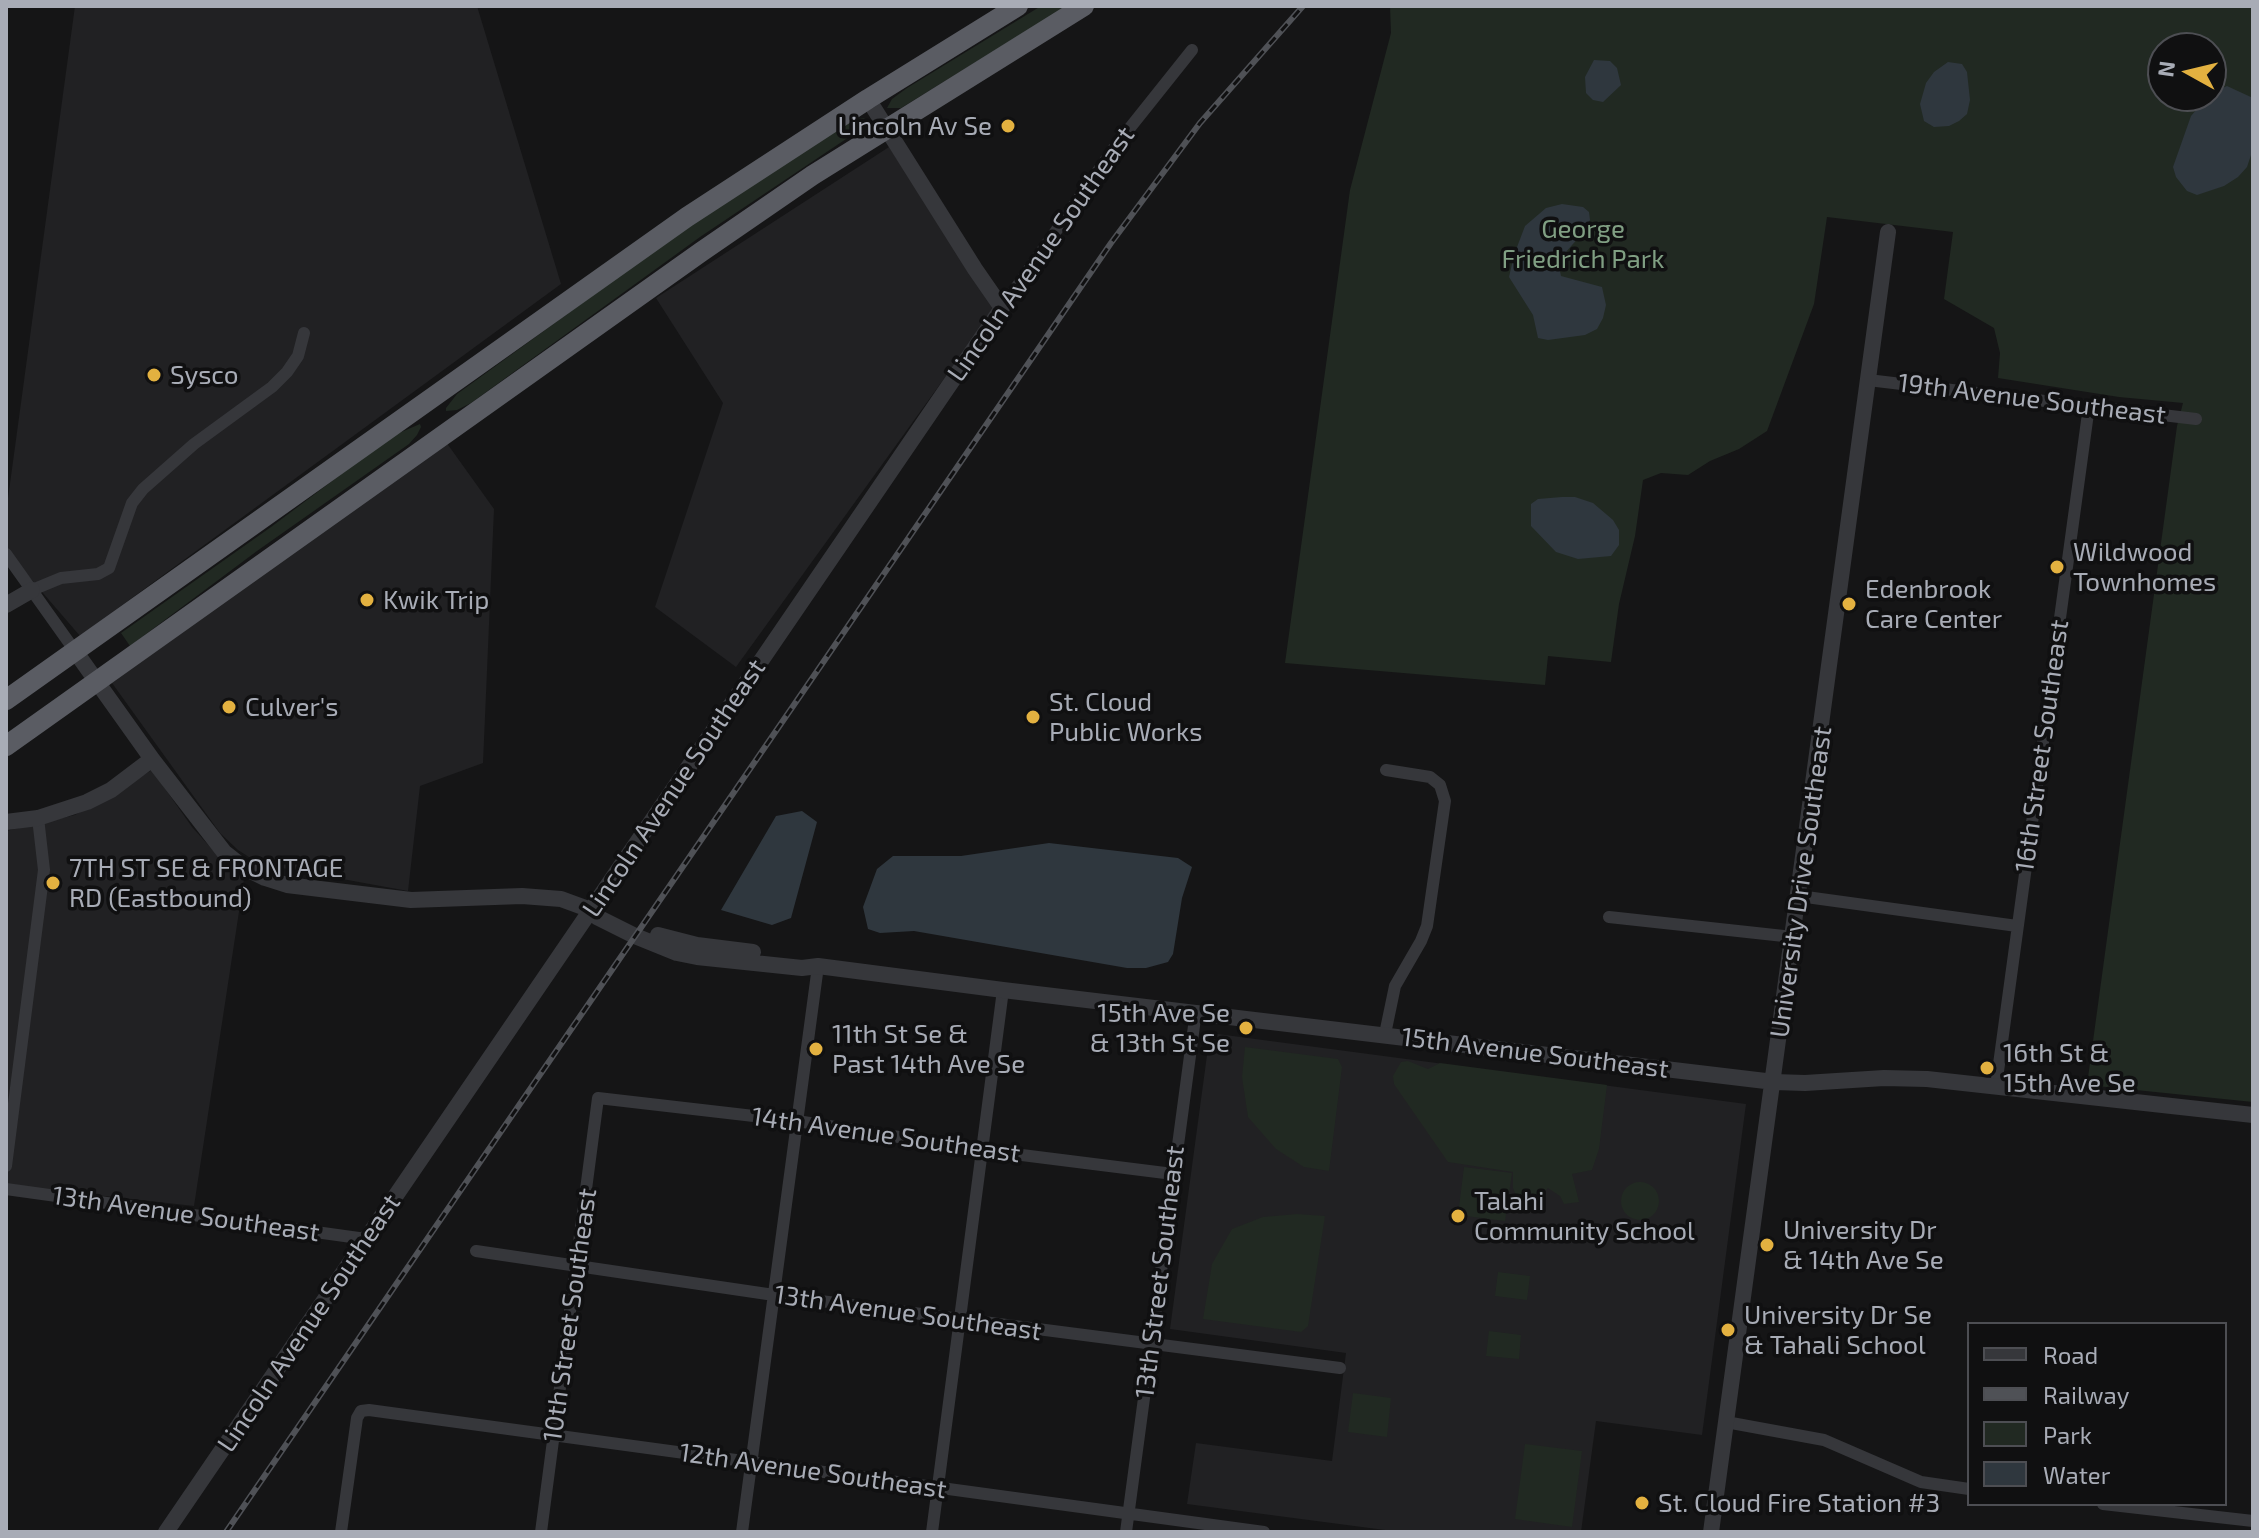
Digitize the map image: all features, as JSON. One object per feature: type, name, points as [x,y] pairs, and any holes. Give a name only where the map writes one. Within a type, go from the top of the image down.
[{"type":"highway","points":[[6,700],[601,277],[868,99],[1018,6]]},
{"type":"highway","points":[[6,746],[701,252],[887,129],[1084,6]]},
{"type":"street","name":"Lincoln Avenue Southeast","points":[[166,1532],[1002,308],[1109,154],[1192,50]]},
{"type":"street","points":[[868,99],[1002,308]]},
{"type":"street","name":"University Drive Southeast","points":[[1711,1532],[1888,232]]},
{"type":"street","points":[[6,605],[61,578],[98,574],[109,568],[127,516],[143,489],[194,444],[272,387],[298,356],[304,333]]},
{"type":"street","name":"19th Avenue Southeast","points":[[1868,380],[2196,419]]},
{"type":"street","name":"16th Street Southeast","points":[[1996,1086],[2089,406]]},
{"type":"street","points":[[6,554],[75,651]]},
{"type":"street","name":"15th Avenue Southeast","points":[[75,651],[152,759],[224,852],[243,867],[287,885],[411,900],[522,896],[561,899],[591,910],[602,908],[679,942],[805,958],[818,966],[1774,1082],[1906,1078],[2253,1115]]},
{"type":"street","points":[[6,822],[38,818],[87,802],[111,790],[152,759]]},
{"type":"street","points":[[1385,1034],[1396,984],[1427,926],[1445,801],[1440,785],[1430,777],[1386,770]]},
{"type":"street","points":[[6,1166],[44,870],[38,818]]},
{"type":"street","points":[[1799,896],[2017,926]]},
{"type":"street","points":[[1609,917],[1793,937]]},
{"type":"street","points":[[742,1532],[818,966]]},
{"type":"street","points":[[932,1532],[1003,990]]},
{"type":"street","name":"13th Street Southeast","points":[[1126,1532],[1196,1011]]},
{"type":"street","name":"14th Avenue Southeast","points":[[598,1098],[797,1121],[982,1150],[1173,1174]]},
{"type":"street","name":"10th Street Southeast","points":[[541,1532],[598,1098]]},
{"type":"street","name":"13th Avenue Southeast","points":[[6,1189],[366,1239]]},
{"type":"street","name":"13th Avenue Southeast","points":[[476,1251],[774,1295],[1340,1368]]},
{"type":"street","name":"12th Avenue Southeast","points":[[341,1532],[357,1418],[361,1411],[554,1434],[751,1464],[1264,1532]]},
{"type":"street","points":[[1726,1422],[1824,1440],[1921,1482],[1967,1489]]},
{"type":"street","points":[[2121,1506],[2253,1521]]},
{"type":"shaded area","points":[[75,6],[477,6],[561,284],[80,636],[6,550],[6,513]]},
{"type":"shaded area","points":[[889,147],[995,308],[736,667],[655,607],[723,403],[656,298]]},
{"type":"shaded area","points":[[446,442],[494,509],[483,763],[420,786],[408,891],[260,864],[238,850],[220,833],[112,683]]},
{"type":"shaded area","points":[[152,770],[192,827],[244,879],[194,1206],[6,1185],[6,831],[75,815]]},
{"type":"shaded area","name":"Talahi Community School","points":[[1210,1033],[1746,1104],[1702,1435],[1596,1421],[1581,1532],[1400,1532],[1187,1504],[1196,1443],[1332,1461],[1346,1353],[1170,1329]]},
{"type":"green space","points":[[1041,6],[1067,6],[901,108],[887,108],[892,99],[907,88]]},
{"type":"green space","name":"George Friedrich Park","points":[[1390,6],[2253,6],[2253,1102],[2087,1085],[2177,426],[2183,403],[2119,397],[1998,378],[2000,353],[1994,328],[1944,299],[1953,232],[1827,217],[1814,304],[1767,431],[1688,475],[1661,473],[1643,480],[1611,662],[1548,656],[1545,685],[1285,663],[1350,190],[1391,33]]},
{"type":"green space","points":[[853,119],[866,119],[855,133],[700,237],[471,403],[457,410],[446,411],[457,394],[690,225]]},
{"type":"green space","points":[[420,424],[417,435],[409,444],[257,551],[130,646],[121,633],[271,527],[392,436]]},
{"type":"green space","points":[[1245,1047],[1338,1059],[1342,1067],[1329,1171],[1304,1167],[1276,1149],[1248,1117],[1242,1077]]},
{"type":"green space","points":[[1408,1061],[1428,1069],[1440,1063],[1607,1085],[1599,1149],[1592,1170],[1572,1174],[1579,1202],[1564,1204],[1560,1196],[1548,1188],[1543,1193],[1539,1208],[1528,1209],[1519,1203],[1513,1188],[1513,1172],[1448,1162],[1394,1084],[1393,1076],[1401,1062]]},
{"type":"green space","points":[[1464,1167],[1512,1173],[1505,1221],[1458,1215]]},
{"type":"green space","points":[[1640,1182],[1653,1188],[1659,1201],[1653,1214],[1640,1220],[1627,1214],[1621,1201],[1627,1188]]},
{"type":"green space","points":[[1297,1214],[1325,1216],[1308,1326],[1301,1332],[1203,1319],[1212,1264],[1232,1229],[1263,1217]]},
{"type":"green space","points":[[1498,1272],[1530,1276],[1527,1300],[1495,1296]]},
{"type":"green space","points":[[1489,1331],[1521,1335],[1519,1359],[1486,1356]]},
{"type":"green space","points":[[1353,1393],[1391,1398],[1387,1437],[1348,1432]]},
{"type":"green space","points":[[1525,1444],[1582,1451],[1572,1527],[1515,1519]]},
{"type":"water","points":[[1594,60],[1610,61],[1617,68],[1621,85],[1603,102],[1593,100],[1586,93],[1585,77]]},
{"type":"water","points":[[1948,62],[1962,64],[1967,72],[1970,100],[1967,114],[1949,126],[1934,127],[1924,121],[1920,104],[1926,83],[1934,72]]},
{"type":"water","points":[[2227,86],[2253,98],[2253,149],[2247,167],[2224,186],[2197,195],[2187,191],[2176,177],[2173,167],[2194,112],[2227,112]]},
{"type":"water","points":[[1562,204],[1583,207],[1589,212],[1590,220],[1558,261],[1561,276],[1602,287],[1606,305],[1597,329],[1585,335],[1548,340],[1538,338],[1533,315],[1509,277],[1525,226],[1546,208]]},
{"type":"water","points":[[1575,497],[1593,503],[1613,520],[1619,530],[1619,545],[1611,556],[1578,559],[1556,552],[1531,526],[1531,504],[1538,499]]},
{"type":"water","points":[[802,811],[817,822],[791,918],[772,925],[721,910],[776,816]]},
{"type":"water","points":[[1049,843],[1178,858],[1192,867],[1182,898],[1173,954],[1168,962],[1146,968],[1127,968],[914,931],[880,933],[868,929],[863,907],[877,869],[893,856],[961,856]]},
{"type":"railway","points":[[226,1532],[1111,243],[1200,123],[1303,6]]},
{"type":"place","name":"Lincoln Av Se","points":[[1008,126]]},
{"type":"place","name":"Sysco","points":[[154,375]]},
{"type":"place","name":"Wildwood Townhomes","points":[[2057,567]]},
{"type":"place","name":"Kwik Trip","points":[[367,600]]},
{"type":"place","name":"Edenbrook Care Center","points":[[1849,604]]},
{"type":"place","name":"Culver's","points":[[229,707]]},
{"type":"place","name":"St. Cloud Public Works","points":[[1033,717]]},
{"type":"place","name":"7TH ST SE & FRONTAGE RD (Eastbound)","points":[[53,883]]},
{"type":"place","name":"15th Ave Se & 13th St Se","points":[[1246,1028]]},
{"type":"place","name":"11th St Se & Past 14th Ave Se","points":[[816,1049]]},
{"type":"place","name":"16th St & 15th Ave Se","points":[[1987,1068]]},
{"type":"place","name":"Talahi Community School","points":[[1458,1216]]},
{"type":"place","name":"University Dr & 14th Ave Se","points":[[1767,1245]]},
{"type":"place","name":"University Dr Se & Tahali School","points":[[1728,1330]]},
{"type":"place","name":"St. Cloud Fire Station #3","points":[[1642,1503]]}]
